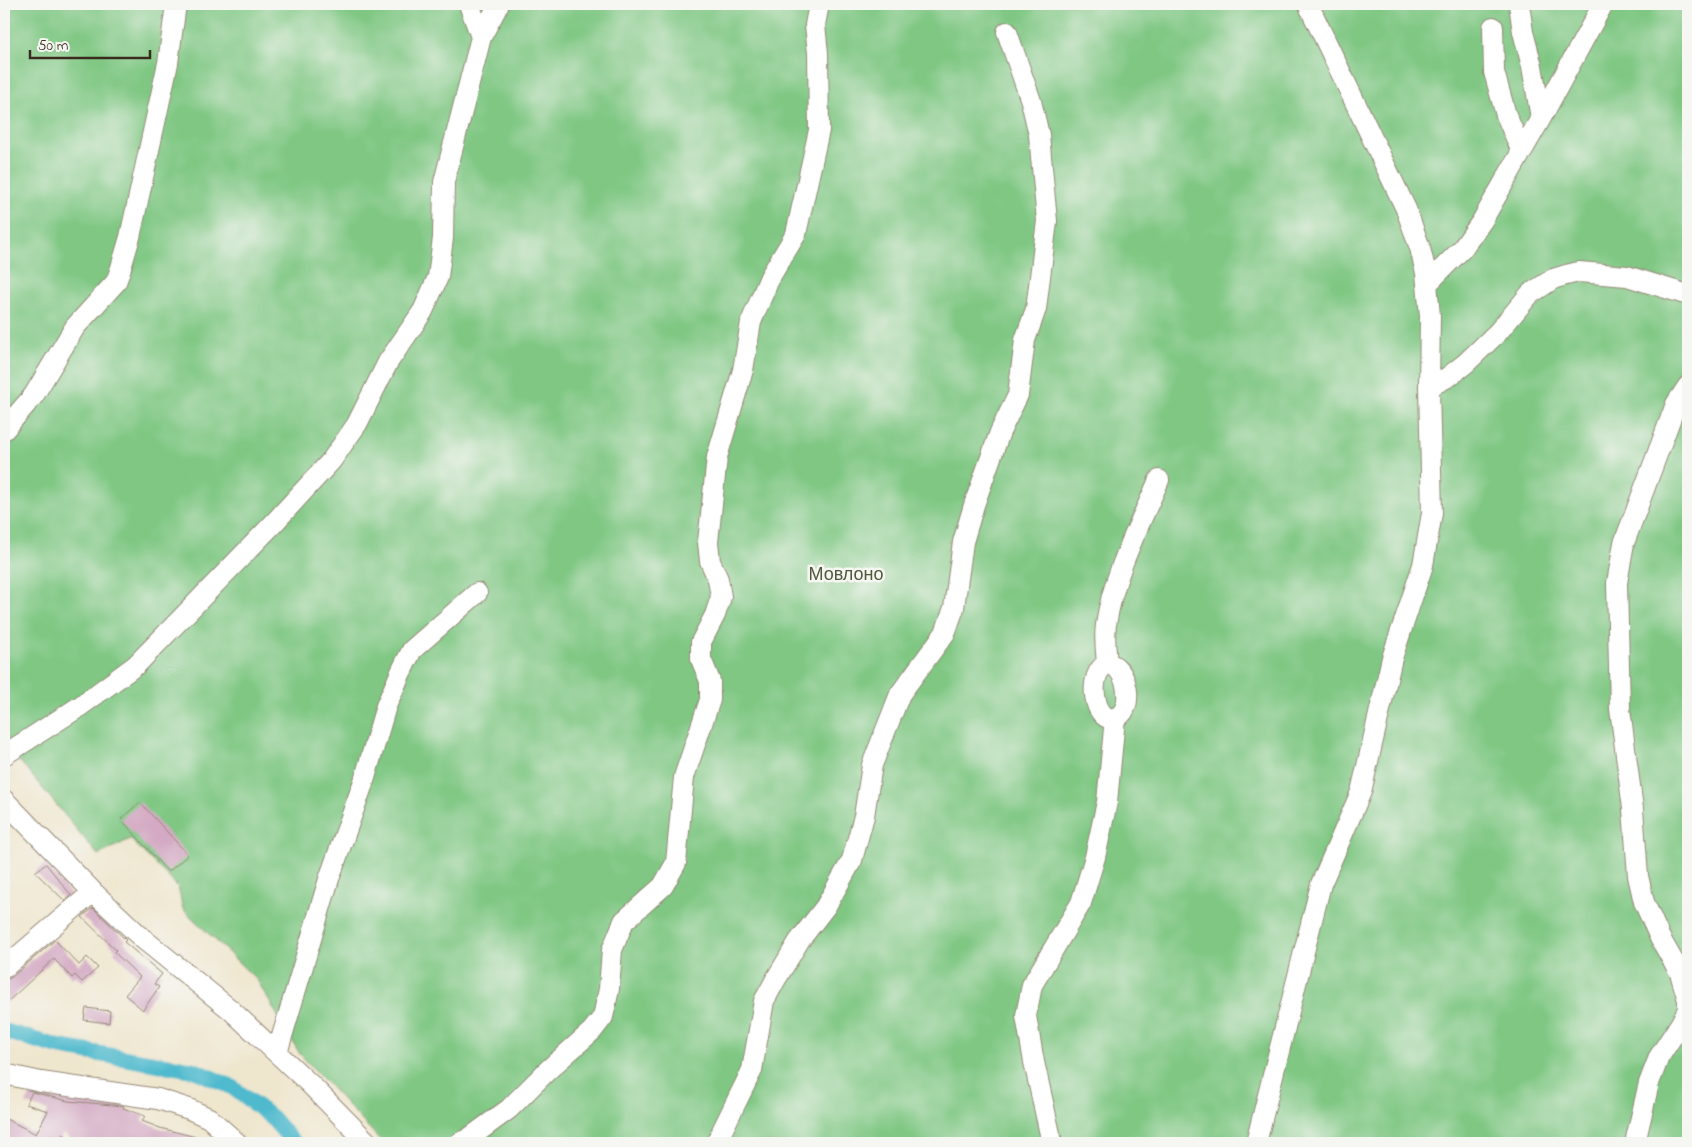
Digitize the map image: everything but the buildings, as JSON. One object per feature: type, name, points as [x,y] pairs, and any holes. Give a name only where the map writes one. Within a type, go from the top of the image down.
[{"type":"street","points":[[4,430],[34,395],[75,327],[116,282],[130,237],[168,63],[176,4]]},
{"type":"street","points":[[469,4],[481,37]]},
{"type":"street","points":[[4,755],[79,707],[136,665],[280,517],[331,461],[357,424],[388,362],[423,311],[438,277],[443,238],[444,182],[481,37],[499,4]]},
{"type":"street","points":[[459,1143],[468,1139],[509,1109],[548,1070],[592,1031],[603,1017],[609,989],[612,950],[624,922],[663,886],[676,863],[684,776],[710,700],[710,681],[701,659],[700,642],[715,615],[721,597],[718,579],[710,561],[708,542],[717,457],[743,370],[751,322],[770,277],[796,234],[819,130],[818,53],[815,25],[818,4]]},
{"type":"street","points":[[1256,1143],[1321,884],[1361,792],[1392,658],[1423,565],[1432,513],[1429,386],[1430,316],[1427,284],[1420,248],[1406,209],[1308,4]]},
{"type":"street","points":[[1519,4],[1523,32],[1542,118]]},
{"type":"street","points":[[1427,284],[1462,249],[1482,221],[1542,118],[1603,4]]},
{"type":"street","points":[[1493,27],[1494,72],[1506,115],[1522,152]]},
{"type":"street","points":[[716,1143],[752,1070],[764,1001],[799,941],[826,906],[852,860],[864,816],[872,765],[900,694],[945,633],[954,608],[963,542],[974,505],[1000,432],[1018,395],[1025,340],[1036,309],[1047,221],[1039,135],[1032,101],[1007,32]]},
{"type":"street","points":[[1429,386],[1448,377],[1466,363],[1498,332],[1530,294],[1553,279],[1579,272],[1627,276],[1688,295]]},
{"type":"street","points":[[1635,1143],[1649,1083],[1659,1057],[1688,1009],[1688,1000],[1680,972],[1660,938],[1644,902],[1638,876],[1633,809],[1620,709],[1617,583],[1624,543],[1676,404],[1688,386]]},
{"type":"street","points":[[1107,664],[1106,625],[1119,574],[1159,480]]},
{"type":"street","points":[[277,1053],[330,878],[364,781],[386,706],[412,650],[478,593]]},
{"type":"street","points":[[1107,664],[1115,666],[1122,675],[1128,695],[1124,712],[1115,718],[1106,718],[1102,714],[1096,697],[1094,681],[1096,674],[1100,668],[1107,664]]},
{"type":"street","points":[[1052,1143],[1026,1016],[1032,985],[1081,902],[1095,857],[1107,802],[1115,718]]},
{"type":"street","points":[[4,800],[93,892],[142,938],[230,1010],[311,1085],[368,1143]]},
{"type":"street","points":[[4,968],[93,892]]},
{"type":"street","points":[[4,1074],[42,1082],[158,1100],[189,1109],[209,1118],[237,1143]]},
{"type":"green space","name":"Мовлоно","points":[[4,4],[1688,4],[1688,1143],[383,1143],[300,1054],[257,980],[183,909],[178,887],[130,839],[98,855],[20,761],[4,759]]},
{"type":"waterway","points":[[4,1031],[59,1047],[194,1070],[232,1087],[271,1117],[294,1143]]}]
